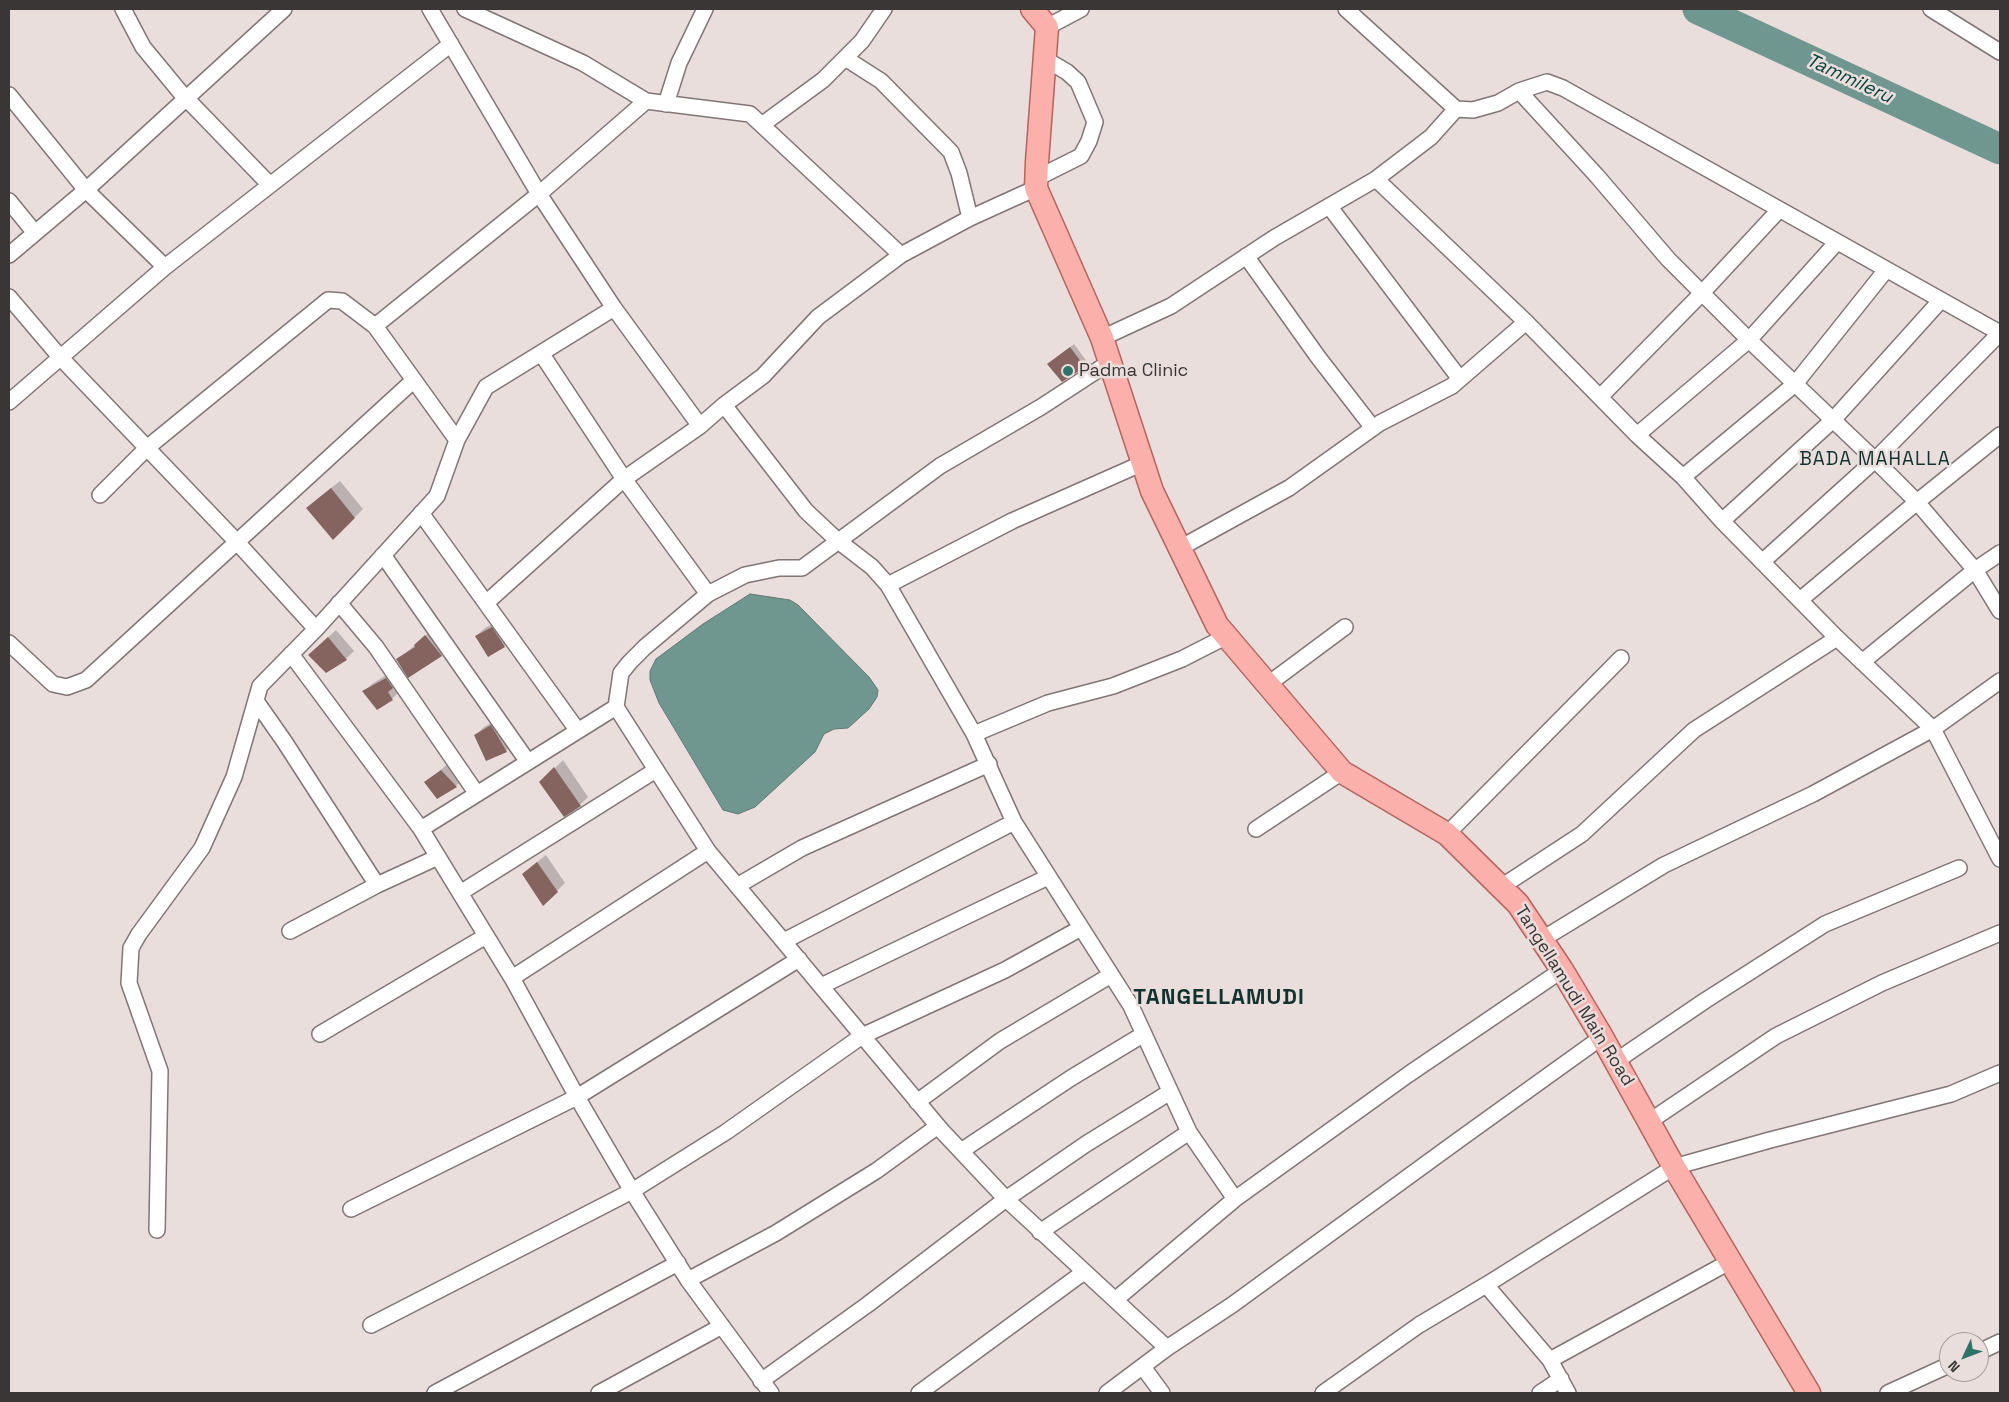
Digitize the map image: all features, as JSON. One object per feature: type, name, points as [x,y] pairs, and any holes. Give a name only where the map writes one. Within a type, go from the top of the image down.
[{"type":"main road","points":[[1032,9],[1047,28]]},
{"type":"main road","name":"Tangellamudi Main Road","points":[[1047,28],[1036,183],[1102,338],[1152,491],[1217,625],[1342,772],[1447,834],[1518,904],[1562,970],[1602,1037],[1674,1166],[1809,1393]]},
{"type":"street","points":[[123,9],[142,47],[186,99],[270,185]]},
{"type":"street","points":[[9,255],[86,190],[284,9]]},
{"type":"street","points":[[430,9],[539,194],[614,308],[700,426]]},
{"type":"street","points":[[464,9],[584,63],[646,101],[750,114],[763,124],[901,255]]},
{"type":"street","points":[[666,104],[679,64],[705,9]]},
{"type":"street","points":[[763,124],[822,80],[862,41],[884,9]]},
{"type":"street","points":[[1047,28],[1081,9]]},
{"type":"street","points":[[1346,9],[1456,109],[1473,110],[1498,103],[1519,90],[1547,82],[1564,88],[2000,333],[1875,460],[1762,562]]},
{"type":"street","points":[[1931,9],[2000,52]]},
{"type":"street","points":[[9,402],[165,267],[451,44]]},
{"type":"street","points":[[845,58],[881,81],[951,152],[960,173],[970,218]]},
{"type":"street","points":[[486,602],[624,480],[700,426],[724,405],[763,376],[818,317],[901,255],[1036,183],[1081,156],[1089,141],[1095,122],[1078,82],[1067,72],[1045,59]]},
{"type":"street","points":[[1519,90],[1597,176],[1668,259],[1748,340],[1917,502],[1975,570],[2000,611]]},
{"type":"street","points":[[9,95],[86,190],[165,267]]},
{"type":"street","points":[[374,326],[539,194],[646,101]]},
{"type":"street","points":[[1102,338],[1171,306],[1246,256],[1376,179],[1432,137],[1456,109]]},
{"type":"street","points":[[1376,179],[1526,322],[1637,435],[1683,477],[1722,521],[1837,638],[1933,729],[1995,835],[2000,860]]},
{"type":"street","points":[[9,201],[35,233]]},
{"type":"street","points":[[1329,206],[1460,379]]},
{"type":"street","points":[[1600,397],[1702,293],[1779,210]]},
{"type":"street","points":[[1637,435],[1748,340],[1837,242]]},
{"type":"street","points":[[1246,256],[1318,357],[1373,428]]},
{"type":"street","points":[[1683,477],[1795,384],[1886,270]]},
{"type":"street","points":[[9,297],[60,357],[236,541],[316,629]]},
{"type":"street","points":[[100,495],[148,448],[328,300],[342,301],[374,326],[457,440]]},
{"type":"street","points":[[1722,521],[1833,420],[1941,300]]},
{"type":"street","points":[[157,1230],[160,1071],[129,982],[131,948],[139,934],[202,848],[234,777],[260,686],[316,629],[437,496],[457,440],[486,387],[614,308]]},
{"type":"street","points":[[1180,548],[1289,488],[1373,428],[1452,386],[1526,322]]},
{"type":"street","points":[[541,353],[624,480],[708,594]]},
{"type":"street","points":[[1110,362],[1041,406],[940,466],[837,540],[802,568],[779,568],[745,575],[708,594],[630,662],[621,674],[616,707],[708,851],[917,1102],[1006,1200],[1167,1348]]},
{"type":"street","points":[[9,643],[53,684],[67,688],[86,680],[414,380]]},
{"type":"street","points":[[724,405],[806,511],[837,540],[872,567],[888,585],[974,734],[1014,822],[1131,1006],[1189,1132],[1235,1199]]},
{"type":"street","points":[[1800,600],[2000,435]]},
{"type":"street","points":[[888,585],[1012,521],[1143,463]]},
{"type":"street","points":[[421,513],[578,731]]},
{"type":"street","points":[[1862,662],[1975,570],[2000,553]]},
{"type":"street","points":[[383,555],[528,762]]},
{"type":"street","points":[[339,603],[376,647],[477,794]]},
{"type":"street","points":[[1267,685],[1345,627]]},
{"type":"street","points":[[974,734],[1048,703],[1113,686],[1148,673],[1182,659],[1226,636]]},
{"type":"street","points":[[1500,887],[1582,834],[1694,730],[1837,638]]},
{"type":"street","points":[[291,654],[421,829],[512,978],[577,1097],[632,1191],[688,1280],[771,1393]]},
{"type":"street","points":[[1447,834],[1621,658]]},
{"type":"street","points":[[1541,940],[1664,865],[1813,794],[1933,729],[2000,681]]},
{"type":"street","points":[[256,701],[377,885]]},
{"type":"street","points":[[421,829],[616,707]]},
{"type":"street","points":[[737,886],[802,848],[989,764]]},
{"type":"street","points":[[460,893],[656,770]]},
{"type":"street","points":[[1256,829],[1342,772]]},
{"type":"street","points":[[784,941],[1014,822]]},
{"type":"street","points":[[512,978],[708,851]]},
{"type":"street","points":[[290,931],[377,885],[438,857]]},
{"type":"street","points":[[1616,1062],[1706,1000],[1824,924],[1959,868]]},
{"type":"street","points":[[821,986],[1048,876]]},
{"type":"street","points":[[371,1325],[632,1191],[726,1132],[862,1036],[1005,970],[1081,928]]},
{"type":"street","points":[[1650,1122],[1776,1036],[1882,983],[2000,933]]},
{"type":"street","points":[[320,1034],[486,936]]},
{"type":"street","points":[[351,1208],[577,1097],[799,959]]},
{"type":"street","points":[[1115,1300],[1235,1199],[1409,1074],[1562,970]]},
{"type":"street","points":[[917,1102],[1000,1041],[1111,975]]},
{"type":"street","points":[[961,1151],[1071,1078],[1144,1034]]},
{"type":"street","points":[[1107,1393],[1167,1348],[1232,1305],[1460,1138],[1602,1037]]},
{"type":"street","points":[[1323,1393],[1419,1325],[1486,1285],[1674,1166],[1951,1094],[2000,1073]]},
{"type":"street","points":[[761,1381],[867,1306],[1006,1200],[1086,1144],[1170,1092]]},
{"type":"street","points":[[688,1280],[776,1233],[843,1192],[876,1171],[938,1126]]},
{"type":"street","points":[[1040,1232],[1189,1132]]},
{"type":"street","points":[[1550,1360],[1731,1262]]},
{"type":"street","points":[[435,1393],[678,1263]]},
{"type":"street","points":[[919,1393],[1084,1272]]},
{"type":"street","points":[[1486,1285],[1550,1360],[1568,1393]]},
{"type":"street","points":[[599,1393],[722,1326]]},
{"type":"street","points":[[1142,1367],[1162,1393]]},
{"type":"street","points":[[1888,1393],[1939,1370]]},
{"type":"street","points":[[1540,1393],[1561,1379]]},
{"type":"water","points":[[750,594],[790,600],[798,605],[869,677],[878,690],[877,697],[869,709],[848,728],[834,729],[824,734],[815,752],[755,807],[738,814],[723,810],[659,703],[650,680],[650,671],[656,659],[703,624]]},
{"type":"building","points":[[1070,347],[1085,367],[1062,382],[1047,364]]},
{"type":"building","points":[[331,488],[355,518],[333,540],[306,508]]},
{"type":"building","points":[[492,627],[505,647],[488,657],[475,636]]},
{"type":"building","points":[[425,635],[442,656],[408,678],[396,659],[415,647],[414,645]]},
{"type":"building","points":[[328,637],[347,660],[326,673],[308,655]]},
{"type":"building","points":[[386,678],[393,688],[388,692],[393,700],[377,710],[362,691]]},
{"type":"building","points":[[491,725],[507,752],[486,761],[474,735]]},
{"type":"building","points":[[554,767],[581,806],[564,817],[539,782]]},
{"type":"building","points":[[441,770],[457,787],[437,799],[424,782]]},
{"type":"building","points":[[537,862],[558,892],[543,906],[522,874]]},
{"type":"waterway","name":"Tammileru","points":[[1698,9],[2000,149]]},
{"type":"place","name":"Padma Clinic","points":[[1068,371]]},
{"type":"district","name":"BADA MAHALLA","points":[[1875,460]]},
{"type":"district","name":"TANGELLAMUDI","points":[[1219,998]]}]
